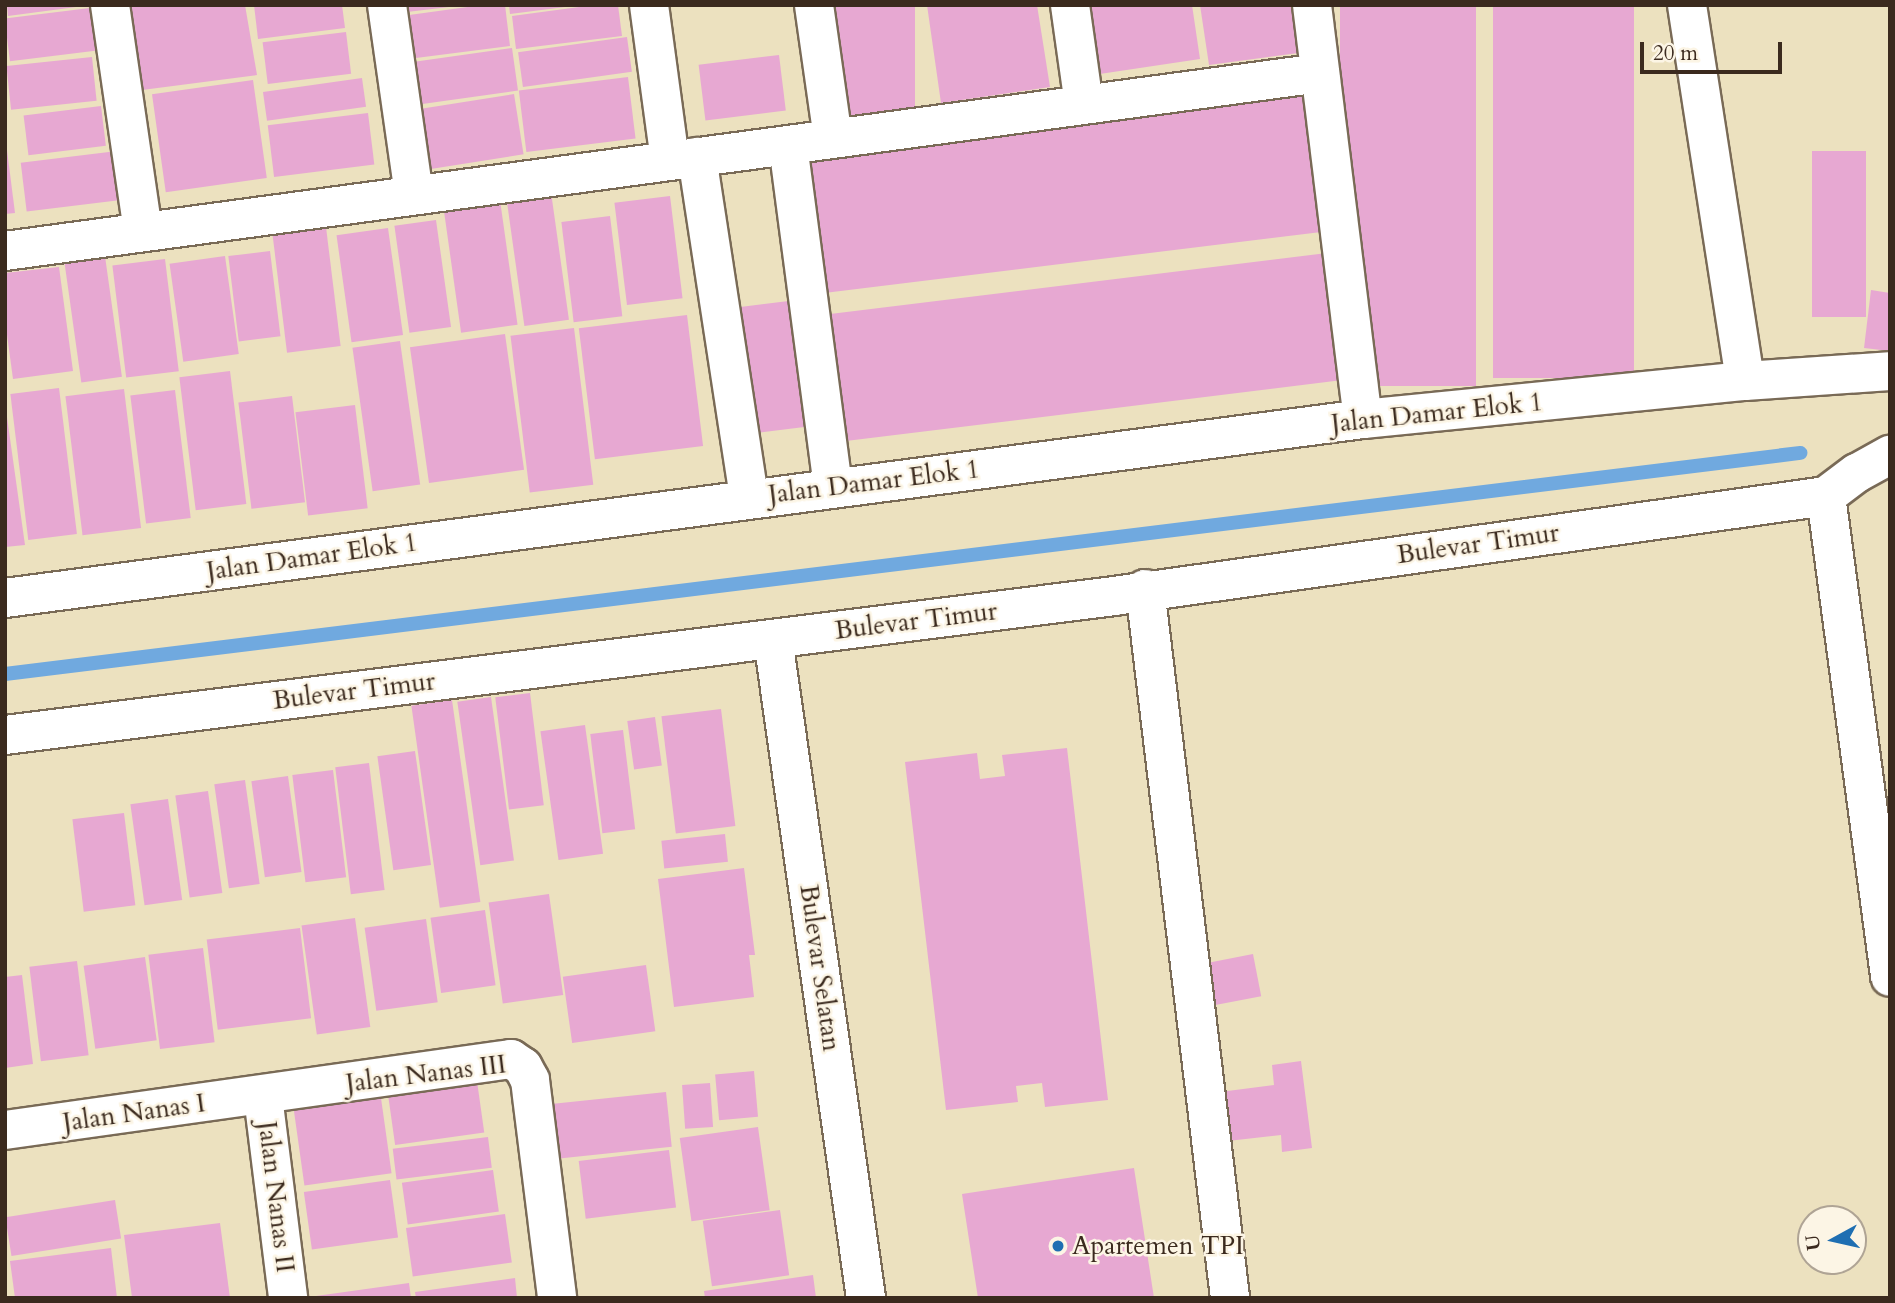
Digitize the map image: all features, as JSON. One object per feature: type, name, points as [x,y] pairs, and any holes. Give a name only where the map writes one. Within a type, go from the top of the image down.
[{"type":"street","points":[[110,5],[143,233]]},
{"type":"street","points":[[387,5],[414,195]]},
{"type":"street","points":[[649,5],[683,159],[749,498]]},
{"type":"street","points":[[814,5],[832,139]]},
{"type":"street","points":[[1070,5],[1084,104]]},
{"type":"street","points":[[1312,5],[1363,419]]},
{"type":"street","points":[[1687,5],[1745,381]]},
{"type":"street","points":[[5,251],[1320,73]]},
{"type":"street","points":[[788,145],[833,487]]},
{"type":"street","name":"Jalan Damar Elok 1","points":[[5,598],[1363,419],[1745,381],[1890,370]]},
{"type":"street","points":[[1890,455],[1857,473],[1826,496],[1890,977]]},
{"type":"street","name":"Bulevar Timur","points":[[5,735],[1114,596],[1145,589],[1826,496]]},
{"type":"street","points":[[1145,589],[1230,1298]]},
{"type":"street","name":"Bulevar Selatan","points":[[773,639],[866,1298]]},
{"type":"street","name":"Jalan Nanas III","points":[[263,1096],[511,1059],[518,1063],[530,1080],[557,1298]]},
{"type":"street","name":"Jalan Nanas I","points":[[5,1130],[263,1096]]},
{"type":"street","name":"Jalan Nanas II","points":[[263,1096],[288,1298]]},
{"type":"building","points":[[7,5],[76,5],[76,7],[8,16]]},
{"type":"building","points":[[131,5],[245,5],[257,75],[142,90]]},
{"type":"building","points":[[254,5],[342,5],[345,28],[258,39]]},
{"type":"building","points":[[389,5],[449,5],[449,7],[390,14]]},
{"type":"building","points":[[482,5],[505,5],[510,46],[408,59],[402,16]]},
{"type":"building","points":[[509,5],[565,5],[565,7],[510,14]]},
{"type":"building","points":[[594,5],[618,5],[622,36],[516,49],[512,16]]},
{"type":"building","points":[[826,5],[915,5],[915,118],[826,118]]},
{"type":"building","points":[[927,5],[1037,5],[1050,87],[941,103]]},
{"type":"building","points":[[1083,5],[1192,5],[1200,59],[1093,75]]},
{"type":"building","points":[[1200,5],[1300,5],[1306,52],[1209,65]]},
{"type":"building","points":[[1340,5],[1476,5],[1476,386],[1340,386]]},
{"type":"building","points":[[1493,5],[1634,5],[1634,378],[1493,378]]},
{"type":"building","points":[[98,7],[103,50],[10,61],[5,18]]},
{"type":"building","points":[[346,32],[351,74],[268,84],[263,42]]},
{"type":"building","points":[[627,37],[632,72],[523,87],[518,52]]},
{"type":"building","points":[[512,48],[518,91],[408,106],[402,63]]},
{"type":"building","points":[[779,55],[786,111],[705,120],[699,65]]},
{"type":"building","points":[[92,57],[97,101],[11,110],[6,66]]},
{"type":"building","points":[[628,77],[636,139],[526,152],[519,90]]},
{"type":"building","points":[[362,78],[366,107],[267,121],[263,92]]},
{"type":"building","points":[[253,80],[267,178],[166,192],[152,94]]},
{"type":"building","points":[[1304,92],[1321,232],[810,295],[793,155]]},
{"type":"building","points":[[514,94],[524,154],[431,169],[421,109]]},
{"type":"building","points":[[101,106],[106,146],[28,155],[24,116]]},
{"type":"building","points":[[368,113],[374,165],[274,177],[268,125]]},
{"type":"building","points":[[7,150],[15,213],[5,214],[5,151]]},
{"type":"building","points":[[117,151],[123,200],[27,211],[21,163]]},
{"type":"building","points":[[1812,151],[1866,151],[1866,317],[1812,317]]},
{"type":"building","points":[[551,192],[569,320],[524,326],[506,198]]},
{"type":"building","points":[[670,196],[683,298],[627,305],[614,203]]},
{"type":"building","points":[[500,200],[518,325],[461,333],[444,208]]},
{"type":"building","points":[[610,216],[622,316],[574,322],[561,222]]},
{"type":"building","points":[[436,220],[451,327],[409,333],[394,226]]},
{"type":"building","points":[[326,227],[341,346],[287,353],[272,234]]},
{"type":"building","points":[[388,228],[403,335],[352,342],[337,235]]},
{"type":"building","points":[[103,242],[122,377],[81,382],[62,248]]},
{"type":"building","points":[[270,251],[280,336],[239,341],[228,256]]},
{"type":"building","points":[[1327,253],[1343,380],[829,443],[814,316]]},
{"type":"building","points":[[225,256],[239,354],[183,362],[170,264]]},
{"type":"building","points":[[165,259],[179,371],[126,378],[112,265]]},
{"type":"building","points":[[59,267],[73,371],[13,379],[5,320],[5,273]]},
{"type":"building","points":[[1871,290],[1890,293],[1890,351],[1864,348]]},
{"type":"building","points":[[805,299],[820,425],[746,434],[731,308]]},
{"type":"building","points":[[687,315],[703,446],[595,459],[579,328]]},
{"type":"building","points":[[574,328],[593,485],[530,493],[510,336]]},
{"type":"building","points":[[505,334],[524,470],[429,483],[410,347]]},
{"type":"building","points":[[400,341],[420,485],[373,491],[352,348]]},
{"type":"building","points":[[230,371],[246,504],[196,510],[179,377]]},
{"type":"building","points":[[59,388],[77,534],[28,540],[10,394]]},
{"type":"building","points":[[124,389],[141,528],[83,535],[65,396]]},
{"type":"building","points":[[175,390],[191,518],[146,524],[130,395]]},
{"type":"building","points":[[292,396],[305,502],[251,509],[238,403]]},
{"type":"building","points":[[5,403],[25,545],[5,547]]},
{"type":"building","points":[[355,405],[368,508],[308,516],[295,412]]},
{"type":"building","points":[[530,693],[544,805],[509,809],[495,697]]},
{"type":"building","points":[[491,697],[514,860],[480,865],[457,702]]},
{"type":"building","points":[[452,700],[480,902],[440,908],[411,706]]},
{"type":"building","points":[[721,709],[735,826],[676,833],[661,716]]},
{"type":"building","points":[[655,717],[662,766],[634,769],[627,721]]},
{"type":"building","points":[[585,725],[603,854],[559,860],[540,731]]},
{"type":"building","points":[[623,730],[635,829],[602,833],[590,734]]},
{"type":"building","points":[[1067,748],[1108,1100],[1045,1107],[1042,1083],[1016,1086],[1018,1102],[946,1110],[905,762],[977,753],[980,779],[1005,776],[1002,755]]},
{"type":"building","points":[[415,751],[431,865],[393,870],[377,756]]},
{"type":"building","points":[[369,763],[385,890],[351,894],[335,767]]},
{"type":"building","points":[[333,770],[346,877],[305,882],[292,775]]},
{"type":"building","points":[[288,776],[301,872],[265,877],[251,781]]},
{"type":"building","points":[[245,780],[260,884],[229,888],[214,784]]},
{"type":"building","points":[[208,791],[222,893],[190,898],[175,796]]},
{"type":"building","points":[[168,799],[182,900],[145,905],[130,804]]},
{"type":"building","points":[[124,813],[135,905],[84,912],[72,819]]},
{"type":"building","points":[[725,834],[728,862],[664,869],[661,841]]},
{"type":"building","points":[[744,868],[755,955],[749,955],[754,997],[674,1007],[658,879]]},
{"type":"building","points":[[549,894],[563,995],[503,1003],[489,902]]},
{"type":"building","points":[[485,910],[496,985],[441,993],[431,918]]},
{"type":"building","points":[[355,918],[370,1027],[317,1034],[302,926]]},
{"type":"building","points":[[426,919],[438,1002],[376,1011],[365,928]]},
{"type":"building","points":[[300,928],[311,1018],[218,1030],[207,939]]},
{"type":"building","points":[[203,948],[215,1042],[160,1049],[148,955]]},
{"type":"building","points":[[1253,954],[1261,996],[1214,1005],[1206,963]]},
{"type":"building","points":[[145,957],[157,1040],[95,1049],[84,966]]},
{"type":"building","points":[[77,961],[89,1055],[41,1061],[29,967]]},
{"type":"building","points":[[646,965],[655,1031],[572,1043],[563,977]]},
{"type":"building","points":[[22,975],[33,1064],[5,1068],[5,977]]},
{"type":"building","points":[[1301,1061],[1312,1148],[1282,1152],[1281,1135],[1219,1142],[1212,1093],[1274,1085],[1272,1065]]},
{"type":"building","points":[[754,1071],[758,1117],[719,1120],[715,1074]]},
{"type":"building","points":[[477,1081],[484,1132],[395,1145],[388,1094]]},
{"type":"building","points":[[710,1083],[713,1127],[685,1129],[682,1085]]},
{"type":"building","points":[[666,1092],[672,1147],[559,1159],[554,1104]]},
{"type":"building","points":[[381,1098],[392,1173],[304,1186],[294,1110]]},
{"type":"building","points":[[758,1127],[770,1210],[691,1221],[680,1138]]},
{"type":"building","points":[[488,1137],[492,1168],[396,1179],[393,1149]]},
{"type":"building","points":[[669,1150],[676,1208],[586,1219],[579,1161]]},
{"type":"building","name":"Apartemen TPI","points":[[1134,1168],[1154,1298],[978,1298],[962,1194]]},
{"type":"building","points":[[493,1170],[499,1212],[408,1224],[402,1183]]},
{"type":"building","points":[[390,1180],[398,1237],[312,1250],[304,1192]]},
{"type":"building","points":[[115,1200],[121,1239],[11,1256],[5,1217]]},
{"type":"building","points":[[780,1210],[789,1275],[712,1286],[703,1221]]},
{"type":"building","points":[[505,1214],[512,1263],[413,1276],[406,1228]]},
{"type":"building","points":[[220,1223],[230,1298],[132,1298],[124,1235]]},
{"type":"building","points":[[111,1248],[117,1298],[15,1298],[10,1261]]},
{"type":"building","points":[[813,1275],[816,1298],[705,1298],[704,1291]]},
{"type":"building","points":[[515,1278],[517,1298],[416,1298],[415,1292]]},
{"type":"building","points":[[409,1283],[411,1298],[316,1298],[316,1296]]},
{"type":"waterway","points":[[5,674],[1800,453]]},
{"type":"place","name":"Apartemen TPI","points":[[1058,1246]]}]
